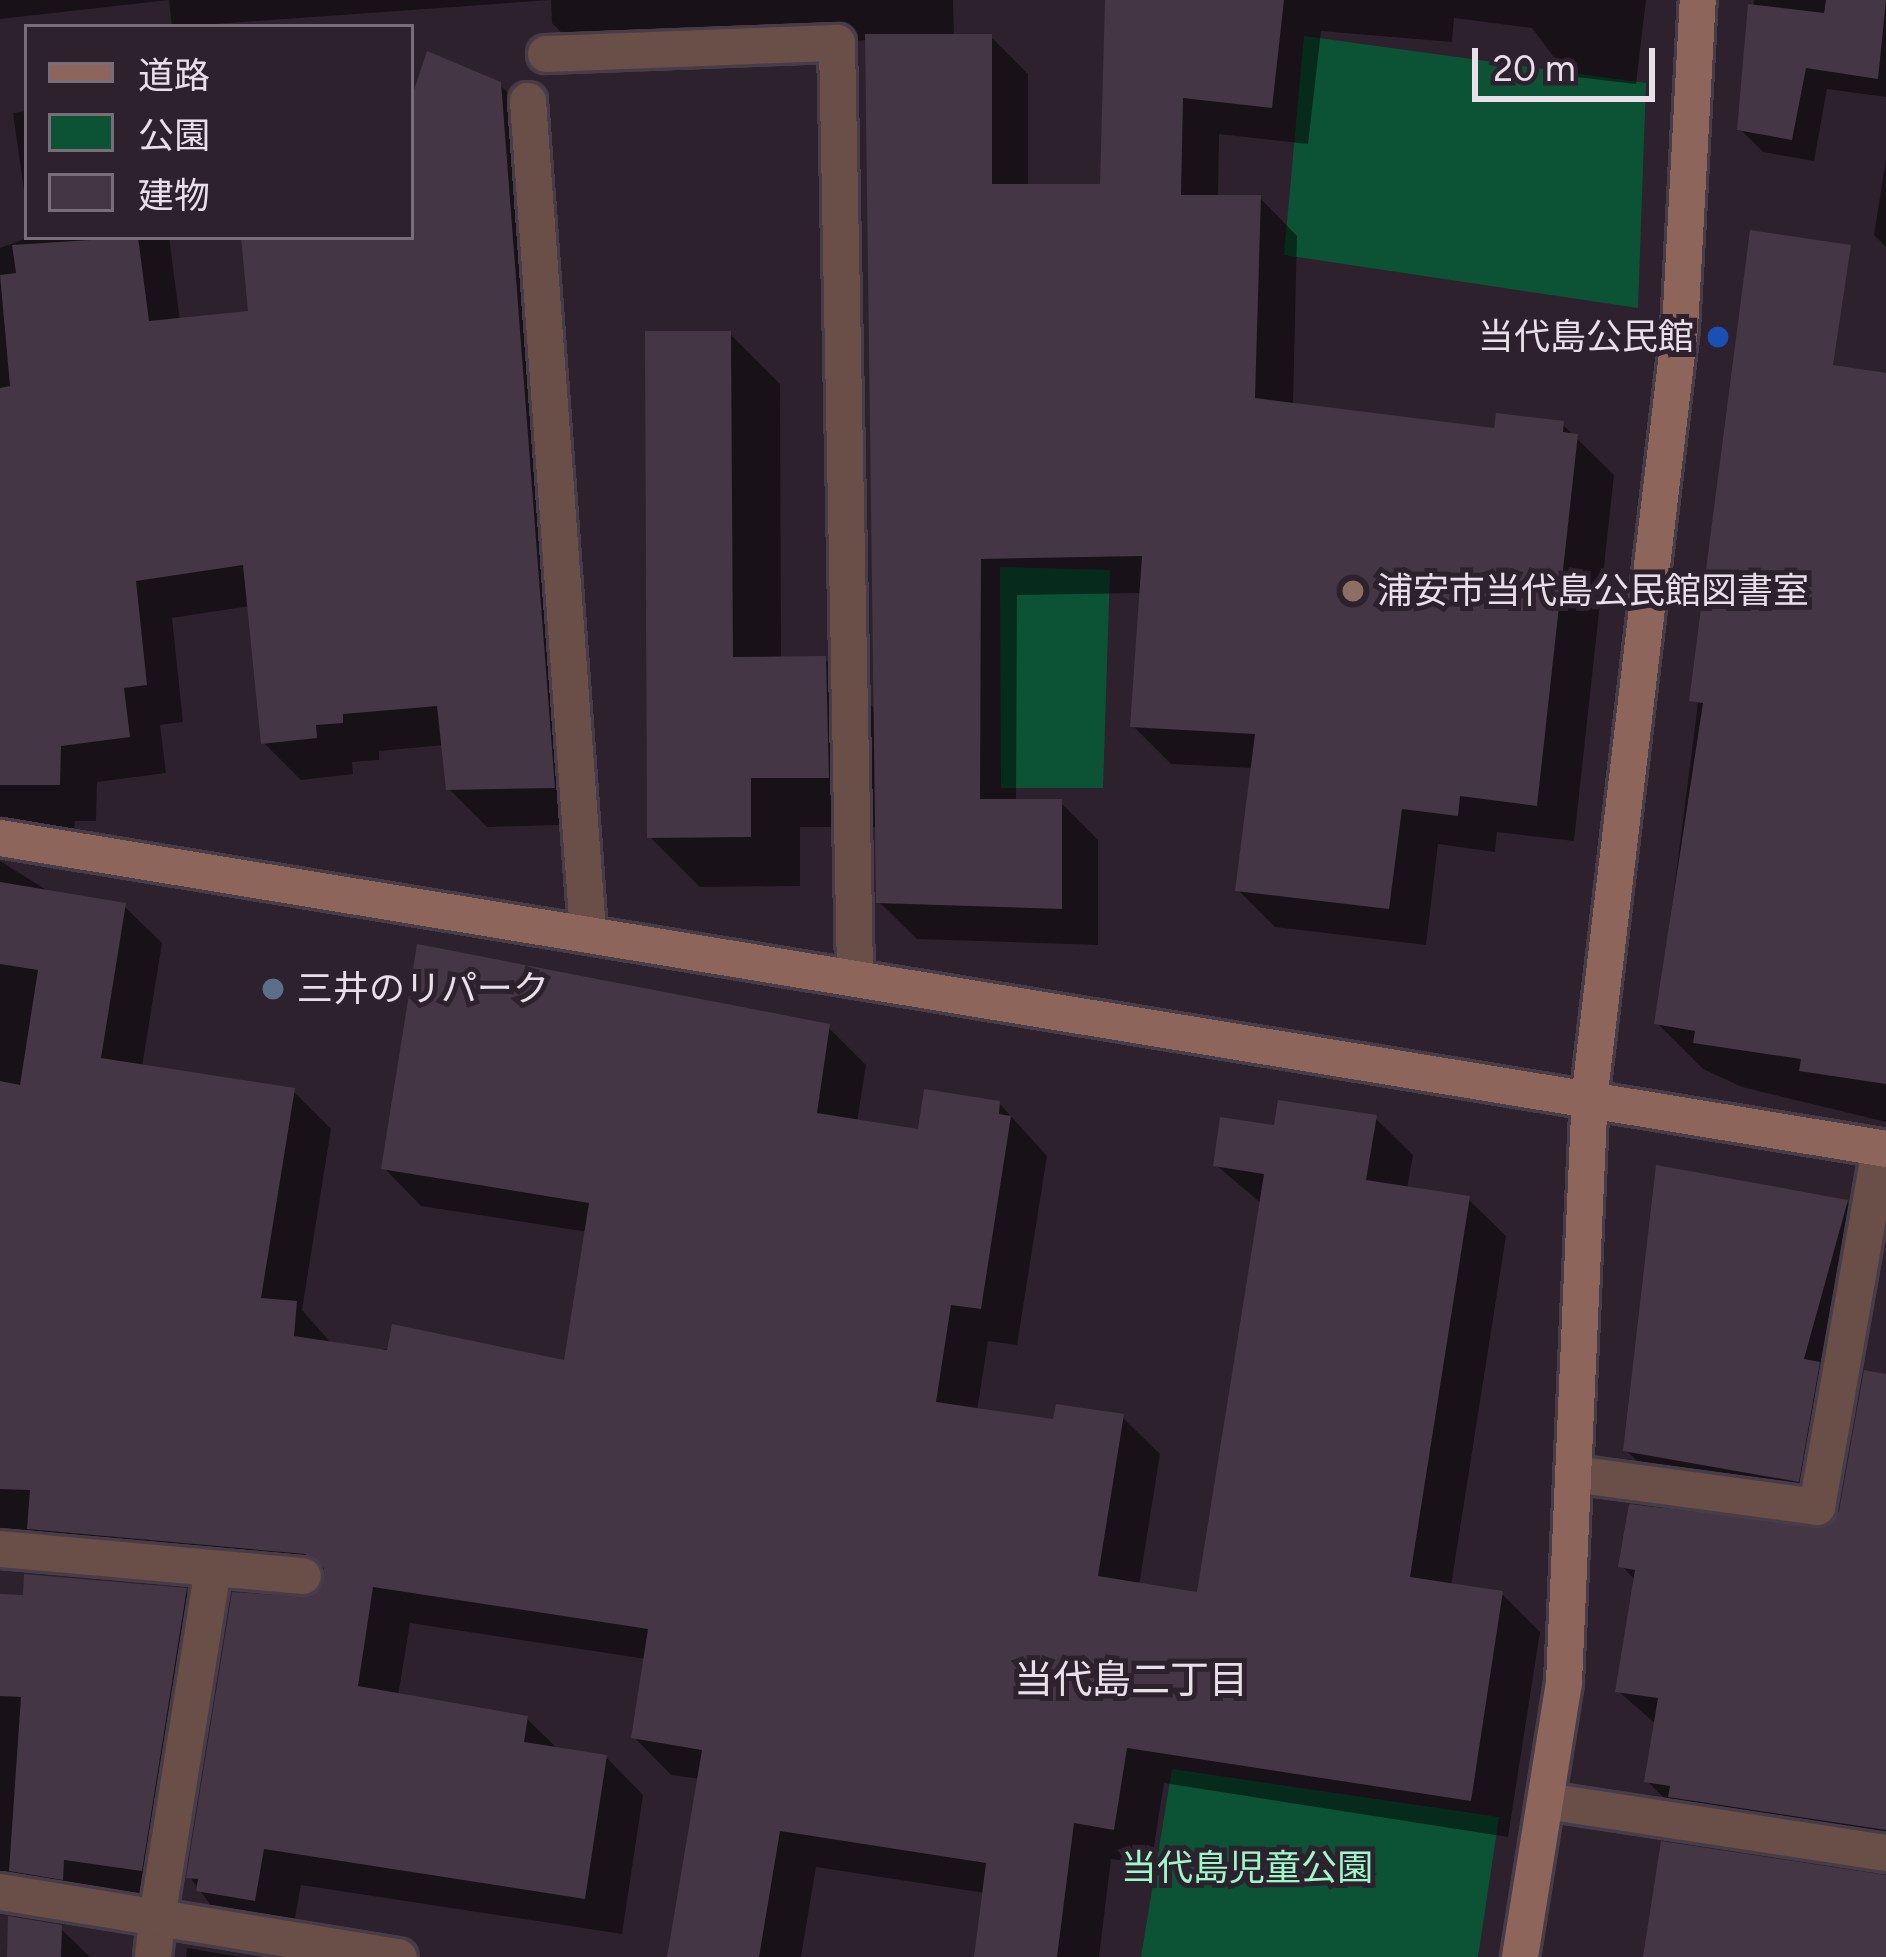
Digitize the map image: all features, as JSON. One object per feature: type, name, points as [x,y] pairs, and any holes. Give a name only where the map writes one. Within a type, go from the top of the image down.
[{"type":"street","points":[[1520,1957],[1546,1801],[1574,1474],[1590,1092],[1681,328],[1698,0]]},
{"type":"street","points":[[546,54],[837,43],[855,975]]},
{"type":"street","points":[[528,101],[587,932]]},
{"type":"street","points":[[0,838],[1590,1092],[1883,1149],[1817,1507],[1574,1474]]},
{"type":"street","points":[[0,1549],[303,1576]]},
{"type":"street","points":[[153,1957],[213,1568]]},
{"type":"street","points":[[1546,1801],[1886,1852]]},
{"type":"street","points":[[0,1892],[158,1912],[399,1957]]},
{"type":"green space","points":[[1304,36],[1646,83],[1638,308],[1284,255]]},
{"type":"green space","points":[[1000,567],[1110,570],[1103,788],[1001,788]]},
{"type":"green space","name":"当代島児童公園","points":[[1172,1769],[1499,1817],[1478,1957],[1141,1957]]},
{"type":"building","points":[[1105,0],[1284,0],[1272,108],[1183,98],[1181,195],[1261,195],[1255,398],[1494,428],[1496,413],[1564,421],[1563,432],[1578,434],[1537,806],[1460,796],[1458,816],[1402,809],[1389,909],[1235,891],[1255,734],[1130,727],[1142,556],[981,559],[980,799],[1062,799],[1062,909],[876,903],[865,34],[992,34],[992,184],[1100,184]]},
{"type":"building","points":[[1826,0],[1886,0],[1878,79],[1806,68],[1792,140],[1737,130],[1748,4],[1824,13]]},
{"type":"building","points":[[427,51],[501,82],[555,788],[446,790],[437,706],[343,714],[343,723],[316,725],[317,738],[261,744],[243,565],[136,581],[147,685],[124,688],[130,737],[61,746],[60,785],[0,785],[0,388],[10,386],[0,275],[16,273],[12,245],[138,240],[149,321],[248,311],[241,240],[414,240],[414,90]]},
{"type":"building","points":[[1750,230],[1851,245],[1833,365],[1886,373],[1886,1084],[1799,1071],[1801,1059],[1693,1043],[1695,1031],[1654,1024],[1703,703],[1689,701]]},
{"type":"building","points":[[645,331],[731,331],[733,657],[826,656],[829,778],[751,778],[751,837],[647,838]]},
{"type":"building","points":[[0,882],[126,903],[101,1058],[295,1088],[261,1298],[297,1301],[294,1336],[387,1350],[392,1324],[564,1360],[589,1203],[381,1169],[417,944],[830,1024],[817,1113],[918,1129],[924,1089],[1000,1101],[999,1114],[1011,1116],[981,1309],[951,1305],[936,1402],[1053,1419],[1056,1404],[1124,1414],[1098,1576],[1197,1592],[1264,1174],[1213,1166],[1220,1117],[1274,1125],[1278,1100],[1377,1115],[1366,1180],[1470,1196],[1410,1577],[1503,1591],[1471,1801],[1127,1748],[1114,1830],[1074,1823],[1057,1957],[974,1957],[986,1863],[780,1831],[759,1957],[667,1957],[702,1750],[631,1738],[648,1629],[373,1587],[358,1686],[528,1716],[524,1742],[607,1755],[585,1899],[264,1849],[255,1901],[196,1891],[198,1879],[186,1878],[232,1592],[311,1597],[324,1568],[305,1554],[27,1529],[30,1490],[0,1489],[0,1081],[20,1085],[38,970],[0,964]]},
{"type":"building","points":[[1656,1165],[1848,1200],[1804,1359],[1820,1362],[1799,1482],[1623,1451]]},
{"type":"building","points":[[1864,1370],[1886,1374],[1886,1830],[1668,1797],[1670,1786],[1644,1782],[1658,1698],[1615,1692],[1635,1570],[1618,1567],[1629,1504],[1827,1527],[1839,1511]]},
{"type":"building","points":[[24,1574],[187,1588],[142,1871],[64,1860],[63,1880],[9,1871],[21,1697],[0,1696],[0,1594],[23,1595]]},
{"type":"building","points":[[1661,1841],[1886,1875],[1886,1957],[1643,1957]]},
{"type":"building","points":[[8,1916],[62,1925],[61,1957],[7,1957]]},
{"type":"place","name":"当代島公民館","points":[[1718,337]]},
{"type":"place","name":"浦安市当代島公民館図書室","points":[[1353,591]]},
{"type":"place","name":"三井のリパーク","points":[[273,989]]},
{"type":"district","name":"当代島二丁目","points":[[1131,1680]]}]
